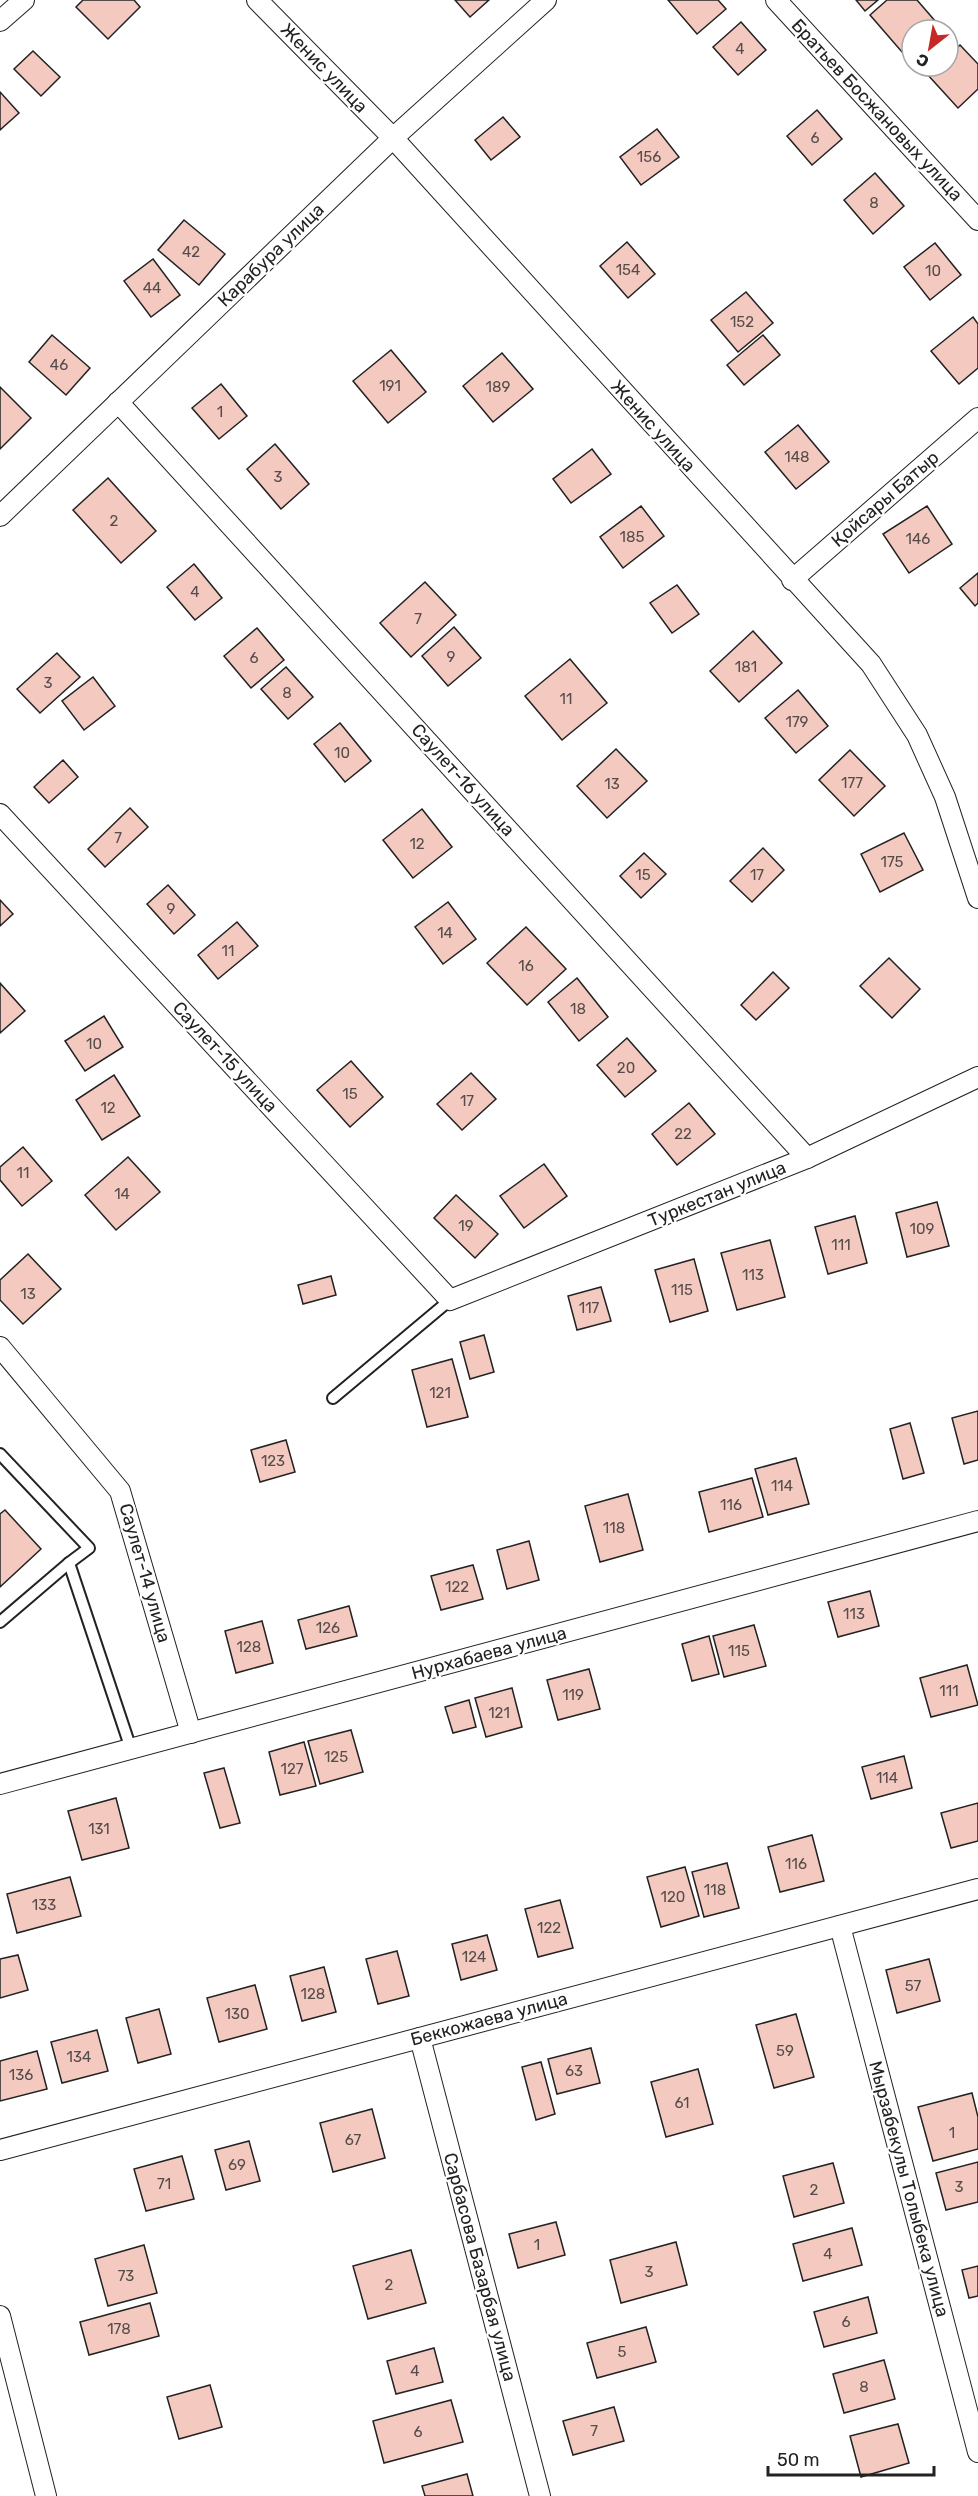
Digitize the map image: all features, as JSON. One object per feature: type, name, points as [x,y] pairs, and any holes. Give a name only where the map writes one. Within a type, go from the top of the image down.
[{"type":"street","points":[[0,21],[24,0]]},
{"type":"street","name":"Женис улица","points":[[257,0],[393,138],[792,580],[871,664],[917,735],[945,797],[978,898]]},
{"type":"street","name":"Карабура улица","points":[[0,516],[393,138],[546,0]]},
{"type":"street","name":"Братьев Босжановых улица","points":[[776,0],[978,220]]},
{"type":"street","name":"Саулет-16 улица","points":[[118,402],[807,1158]]},
{"type":"street","name":"Қойсары Батыр","points":[[792,580],[978,418]]},
{"type":"street","name":"Саулет-15 улица","points":[[0,814],[450,1300]]},
{"type":"street","name":"Туркестан улица","points":[[450,1300],[807,1158],[978,1077]]},
{"type":"street","name":"Саулет-14 улица","points":[[0,1347],[120,1491],[191,1733]]},
{"type":"street","name":"Нурхабаева улица","points":[[0,1784],[978,1521]]},
{"type":"street","name":"Беккожаева улица","points":[[0,2150],[978,1889]]},
{"type":"street","name":"Мырзабекулы Толыбека улица","points":[[840,1926],[978,2452]]},
{"type":"street","name":"Сарбасова Базарбая улица","points":[[420,2038],[540,2496]]},
{"type":"street","points":[[0,2316],[46,2496]]},
{"type":"lane","points":[[333,1398],[450,1300]]},
{"type":"lane","points":[[0,1454],[89,1548],[0,1622]]},
{"type":"lane","points":[[69,1563],[131,1749]]},
{"type":"building","points":[[83,0],[134,0],[140,7],[108,39],[76,7]]},
{"type":"building","points":[[455,0],[489,0],[470,17]]},
{"type":"building","points":[[668,0],[718,0],[726,9],[697,34]]},
{"type":"building","points":[[856,0],[878,0],[865,11]]},
{"type":"building","points":[[887,0],[917,0],[933,18],[900,18],[900,50],[870,15]]},
{"type":"building","points":[[741,22],[766,50],[738,75],[713,47]]},
{"type":"building","points":[[960,45],[978,64],[978,89],[958,108],[931,78],[960,78]]},
{"type":"building","points":[[33,51],[60,77],[41,96],[14,69]]},
{"type":"building","points":[[0,92],[19,113],[0,130]]},
{"type":"building","points":[[817,110],[842,139],[812,165],[787,136]]},
{"type":"building","points":[[503,117],[520,137],[491,160],[475,140]]},
{"type":"building","points":[[657,129],[679,157],[641,185],[620,157]]},
{"type":"building","points":[[875,173],[904,206],[873,234],[844,200]]},
{"type":"building","points":[[184,220],[225,254],[199,285],[158,250]]},
{"type":"building","points":[[627,242],[655,274],[628,298],[600,266]]},
{"type":"building","points":[[935,243],[961,275],[930,300],[904,267]]},
{"type":"building","points":[[153,259],[180,295],[151,317],[124,281]]},
{"type":"building","points":[[746,292],[773,323],[738,352],[711,320]]},
{"type":"building","points":[[973,317],[978,324],[978,368],[959,384],[931,351]]},
{"type":"building","points":[[52,335],[90,368],[66,395],[29,362]]},
{"type":"building","points":[[763,335],[780,355],[744,385],[727,365]]},
{"type":"building","points":[[391,350],[426,392],[388,423],[353,381]]},
{"type":"building","points":[[502,353],[533,389],[493,422],[463,386]]},
{"type":"building","points":[[221,384],[247,416],[219,439],[192,408]]},
{"type":"building","points":[[0,387],[31,418],[0,449]]},
{"type":"building","points":[[798,425],[829,462],[796,489],[765,452]]},
{"type":"building","points":[[275,444],[309,484],[281,509],[247,469]]},
{"type":"building","points":[[592,449],[611,474],[571,503],[553,479]]},
{"type":"building","points":[[108,478],[156,531],[121,563],[73,510]]},
{"type":"building","points":[[641,506],[664,536],[623,568],[600,537]]},
{"type":"building","points":[[927,506],[952,544],[909,573],[883,534]]},
{"type":"building","points":[[194,564],[222,598],[195,620],[167,587]]},
{"type":"building","points":[[978,573],[978,603],[975,606],[960,588]]},
{"type":"building","points":[[425,582],[456,615],[411,657],[380,623]]},
{"type":"building","points":[[677,585],[699,614],[672,633],[650,603]]},
{"type":"building","points":[[454,627],[481,658],[448,686],[422,656]]},
{"type":"building","points":[[257,628],[284,660],[251,688],[224,656]]},
{"type":"building","points":[[753,631],[782,663],[739,702],[710,671]]},
{"type":"building","points":[[57,653],[80,677],[40,713],[17,689]]},
{"type":"building","points":[[570,659],[607,703],[562,740],[525,696]]},
{"type":"building","points":[[286,667],[313,697],[288,719],[261,689]]},
{"type":"building","points":[[93,677],[115,706],[84,730],[62,701]]},
{"type":"building","points":[[798,690],[828,726],[796,753],[765,718]]},
{"type":"building","points":[[340,723],[371,761],[345,782],[314,744]]},
{"type":"building","points":[[616,749],[647,781],[607,818],[577,786]]},
{"type":"building","points":[[850,750],[885,786],[854,816],[819,780]]},
{"type":"building","points":[[63,760],[78,777],[49,803],[34,787]]},
{"type":"building","points":[[130,808],[148,827],[105,867],[88,849]]},
{"type":"building","points":[[422,809],[452,847],[413,878],[383,840]]},
{"type":"building","points":[[904,833],[923,870],[880,892],[861,854]]},
{"type":"building","points":[[763,848],[784,870],[752,902],[730,881]]},
{"type":"building","points":[[644,853],[666,874],[641,898],[620,876]]},
{"type":"building","points":[[168,885],[195,915],[174,934],[147,904]]},
{"type":"building","points":[[0,900],[13,914],[0,926]]},
{"type":"building","points":[[448,902],[476,939],[443,964],[415,927]]},
{"type":"building","points":[[237,922],[258,946],[218,979],[198,955]]},
{"type":"building","points":[[526,927],[566,969],[527,1005],[487,963]]},
{"type":"building","points":[[889,958],[920,989],[892,1018],[860,986]]},
{"type":"building","points":[[773,972],[789,988],[756,1020],[741,1005]]},
{"type":"building","points":[[577,978],[608,1017],[579,1041],[548,1002]]},
{"type":"building","points":[[0,983],[25,1011],[0,1033]]},
{"type":"building","points":[[104,1016],[123,1047],[85,1071],[65,1041]]},
{"type":"building","points":[[627,1038],[656,1071],[625,1097],[597,1065]]},
{"type":"building","points":[[351,1061],[383,1097],[350,1127],[317,1090]]},
{"type":"building","points":[[471,1073],[496,1099],[462,1130],[437,1104]]},
{"type":"building","points":[[114,1075],[140,1116],[102,1140],[76,1100]]},
{"type":"building","points":[[689,1103],[715,1134],[677,1165],[652,1134]]},
{"type":"building","points":[[23,1147],[52,1181],[22,1206],[0,1180],[0,1167]]},
{"type":"building","points":[[128,1157],[160,1192],[116,1230],[85,1195]]},
{"type":"building","points":[[544,1164],[567,1196],[524,1228],[500,1196]]},
{"type":"building","points":[[456,1195],[498,1234],[475,1258],[434,1218]]},
{"type":"building","points":[[937,1202],[949,1246],[907,1257],[896,1213]]},
{"type":"building","points":[[855,1216],[867,1263],[828,1274],[815,1227]]},
{"type":"building","points":[[770,1240],[785,1297],[737,1310],[721,1253]]},
{"type":"building","points":[[28,1254],[61,1289],[23,1324],[0,1300],[0,1280]]},
{"type":"building","points":[[694,1259],[708,1311],[670,1322],[655,1270]]},
{"type":"building","points":[[331,1276],[336,1295],[303,1304],[298,1285]]},
{"type":"building","points":[[601,1287],[611,1321],[577,1330],[568,1296]]},
{"type":"building","points":[[484,1335],[494,1372],[470,1379],[460,1342]]},
{"type":"building","points":[[452,1359],[468,1417],[427,1427],[412,1370]]},
{"type":"building","points":[[978,1411],[978,1460],[964,1464],[952,1418]]},
{"type":"building","points":[[910,1423],[924,1473],[903,1479],[890,1429]]},
{"type":"building","points":[[286,1440],[295,1472],[260,1482],[251,1450]]},
{"type":"building","points":[[796,1458],[809,1504],[768,1515],[755,1469]]},
{"type":"building","points":[[752,1478],[763,1517],[709,1532],[699,1492]]},
{"type":"building","points":[[628,1494],[643,1550],[600,1562],[585,1506]]},
{"type":"building","points":[[5,1510],[41,1549],[0,1587],[0,1514]]},
{"type":"building","points":[[529,1541],[539,1580],[507,1589],[497,1550]]},
{"type":"building","points":[[473,1565],[483,1599],[441,1610],[431,1576]]},
{"type":"building","points":[[870,1591],[879,1626],[838,1637],[828,1602]]},
{"type":"building","points":[[349,1606],[357,1636],[306,1649],[298,1620]]},
{"type":"building","points":[[262,1621],[273,1663],[236,1673],[225,1631]]},
{"type":"building","points":[[754,1625],[766,1666],[724,1677],[713,1636]]},
{"type":"building","points":[[709,1636],[719,1674],[692,1681],[682,1644]]},
{"type":"building","points":[[967,1665],[978,1705],[931,1717],[920,1678]]},
{"type":"building","points":[[589,1669],[600,1709],[558,1720],[547,1680]]},
{"type":"building","points":[[512,1688],[522,1727],[486,1737],[475,1698]]},
{"type":"building","points":[[469,1700],[476,1727],[453,1733],[445,1707]]},
{"type":"building","points":[[351,1730],[363,1772],[320,1784],[308,1741]]},
{"type":"building","points":[[304,1742],[316,1786],[280,1795],[269,1752]]},
{"type":"building","points":[[904,1756],[912,1788],[871,1799],[862,1767]]},
{"type":"building","points":[[224,1768],[240,1823],[220,1828],[204,1773]]},
{"type":"building","points":[[116,1798],[129,1848],[82,1860],[68,1811]]},
{"type":"building","points":[[978,1803],[978,1841],[951,1848],[941,1813]]},
{"type":"building","points":[[812,1835],[824,1881],[780,1892],[768,1847]]},
{"type":"building","points":[[727,1863],[739,1908],[704,1917],[692,1872]]},
{"type":"building","points":[[685,1867],[699,1916],[661,1927],[647,1877]]},
{"type":"building","points":[[70,1877],[81,1916],[17,1933],[7,1894]]},
{"type":"building","points":[[560,1900],[573,1948],[538,1957],[525,1909]]},
{"type":"building","points":[[487,1935],[497,1970],[461,1980],[452,1944]]},
{"type":"building","points":[[397,1951],[409,1996],[378,2004],[366,1959]]},
{"type":"building","points":[[18,1955],[28,1990],[0,1998],[0,1959]]},
{"type":"building","points":[[929,1959],[940,2001],[897,2013],[886,1970]]},
{"type":"building","points":[[324,1967],[336,2012],[302,2021],[290,1976]]},
{"type":"building","points":[[255,1985],[267,2029],[219,2042],[207,1998]]},
{"type":"building","points":[[159,2009],[171,2054],[138,2063],[126,2018]]},
{"type":"building","points":[[796,2014],[814,2077],[774,2088],[756,2025]]},
{"type":"building","points":[[97,2030],[108,2071],[62,2083],[51,2042]]},
{"type":"building","points":[[591,2048],[600,2083],[557,2094],[548,2059]]},
{"type":"building","points":[[37,2051],[47,2089],[0,2101],[0,2061]]},
{"type":"building","points":[[541,2062],[555,2114],[536,2120],[522,2067]]},
{"type":"building","points":[[698,2069],[713,2124],[666,2137],[651,2082]]},
{"type":"building","points":[[972,2093],[978,2117],[978,2149],[933,2161],[918,2107]]},
{"type":"building","points":[[372,2109],[385,2158],[333,2172],[320,2123]]},
{"type":"building","points":[[249,2141],[260,2181],[226,2190],[215,2150]]},
{"type":"building","points":[[182,2156],[194,2199],[146,2211],[134,2169]]},
{"type":"building","points":[[978,2162],[978,2202],[946,2210],[936,2173]]},
{"type":"building","points":[[833,2163],[844,2203],[794,2217],[783,2176]]},
{"type":"building","points":[[556,2222],[565,2255],[518,2268],[509,2234]]},
{"type":"building","points":[[852,2228],[862,2265],[803,2281],[793,2244]]},
{"type":"building","points":[[676,2242],[687,2285],[621,2303],[610,2260]]},
{"type":"building","points":[[144,2245],[157,2293],[108,2306],[95,2259]]},
{"type":"building","points":[[411,2250],[426,2303],[368,2319],[353,2266]]},
{"type":"building","points":[[978,2266],[978,2296],[969,2298],[962,2270]]},
{"type":"building","points":[[868,2297],[877,2333],[824,2347],[814,2312]]},
{"type":"building","points":[[150,2303],[159,2336],[89,2355],[80,2322]]},
{"type":"building","points":[[646,2327],[656,2362],[597,2378],[587,2343]]},
{"type":"building","points":[[434,2348],[443,2382],[396,2394],[387,2361]]},
{"type":"building","points":[[884,2360],[895,2399],[844,2413],[833,2374]]},
{"type":"building","points":[[210,2385],[222,2427],[179,2439],[167,2397]]},
{"type":"building","points":[[451,2400],[463,2442],[384,2463],[373,2421]]},
{"type":"building","points":[[614,2407],[624,2441],[573,2455],[563,2421]]},
{"type":"building","points":[[898,2424],[909,2463],[861,2477],[850,2436]]},
{"type":"building","points":[[467,2474],[473,2496],[425,2496],[422,2486]]}]
